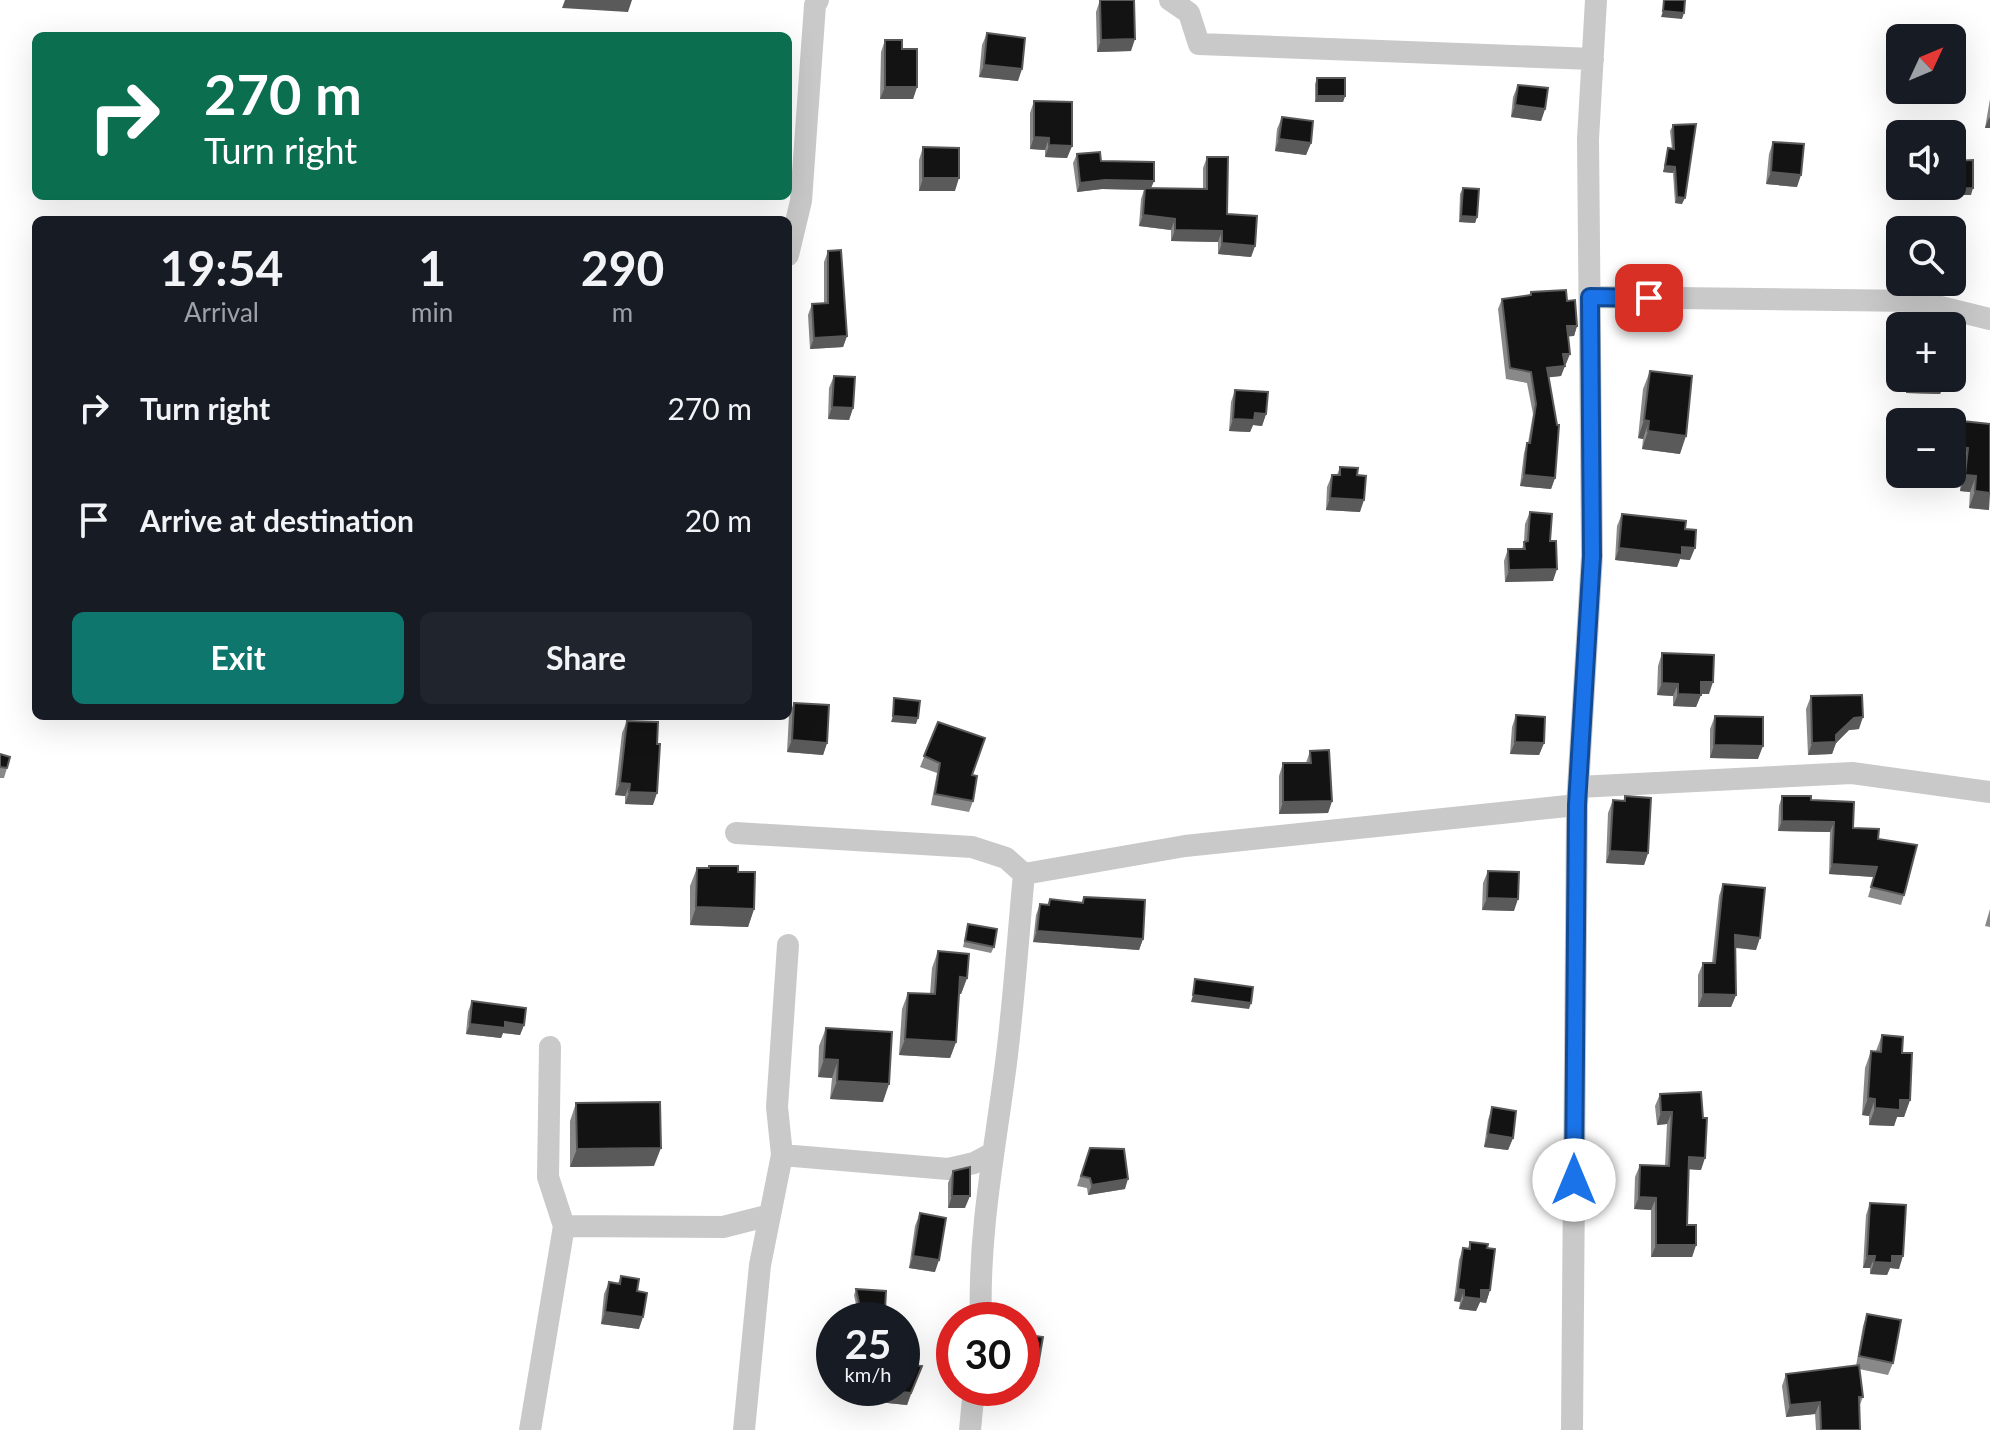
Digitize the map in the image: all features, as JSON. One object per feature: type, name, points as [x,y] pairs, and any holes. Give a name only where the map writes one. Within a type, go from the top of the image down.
[{"type":"street","points":[[792,238],[801,201],[815,5],[818,0]]},
{"type":"street","points":[[1170,0],[1189,13],[1199,44],[1593,59]]},
{"type":"street","points":[[1572,1430],[1577,796],[1592,556],[1588,139],[1596,0]]},
{"type":"street","points":[[1590,297],[1916,301],[1990,319]]},
{"type":"street","points":[[1024,874],[1185,846],[1577,796],[1852,773],[1990,792]]},
{"type":"street","points":[[736,833],[972,847],[1006,858],[1024,874]]},
{"type":"street","points":[[980,1302],[982,1228],[1006,1062],[1024,874]]},
{"type":"street","points":[[744,1430],[760,1265],[782,1155],[777,1107],[788,945]]},
{"type":"street","points":[[530,1430],[564,1226],[548,1177],[550,1047]]},
{"type":"street","points":[[782,1155],[948,1169],[974,1163],[993,1153]]},
{"type":"street","points":[[564,1226],[723,1227],[770,1215]]},
{"type":"street","points":[[970,1430],[972,1406]]},
{"type":"building","points":[[1100,0],[1134,0],[1135,39],[1101,40]]},
{"type":"building","points":[[1664,0],[1685,0],[1684,13],[1663,11]]},
{"type":"building","points":[[987,33],[1025,38],[1022,69],[984,65]]},
{"type":"building","points":[[885,40],[902,40],[902,49],[917,49],[917,87],[885,87]]},
{"type":"building","points":[[1317,78],[1345,78],[1345,96],[1317,96]]},
{"type":"building","points":[[1518,85],[1548,88],[1545,109],[1515,105]]},
{"type":"building","points":[[1034,101],[1072,102],[1072,146],[1049,145],[1049,138],[1034,137]]},
{"type":"building","points":[[1282,117],[1313,121],[1311,143],[1279,139]]},
{"type":"building","points":[[1696,124],[1685,198],[1677,197],[1675,167],[1665,166],[1668,148],[1674,149],[1673,125]]},
{"type":"building","points":[[1773,142],[1804,144],[1801,175],[1771,172]]},
{"type":"building","points":[[923,147],[959,148],[959,178],[923,178]]},
{"type":"building","points":[[1100,152],[1101,161],[1154,162],[1154,181],[1080,183],[1077,154]]},
{"type":"building","points":[[1207,157],[1228,157],[1227,214],[1257,216],[1255,246],[1222,243],[1222,231],[1175,230],[1175,219],[1143,215],[1145,188],[1207,189]]},
{"type":"building","points":[[1966,160],[1973,160],[1973,188],[1966,188]]},
{"type":"building","points":[[1463,188],[1479,189],[1477,217],[1461,216]]},
{"type":"building","points":[[841,250],[847,336],[814,338],[812,304],[828,303],[828,251]]},
{"type":"building","points":[[1566,290],[1567,301],[1575,300],[1577,326],[1567,326],[1570,354],[1563,354],[1565,366],[1547,368],[1559,425],[1555,478],[1524,475],[1536,404],[1531,372],[1510,368],[1502,299],[1531,295],[1531,292]]},
{"type":"building","points":[[1650,371],[1692,376],[1686,436],[1648,431],[1649,421],[1644,420]]},
{"type":"building","points":[[834,376],[855,377],[853,408],[832,407]]},
{"type":"building","points":[[1235,390],[1268,392],[1266,414],[1255,413],[1254,420],[1233,419]]},
{"type":"building","points":[[1966,421],[1990,424],[1990,493],[1975,491],[1976,476],[1966,475]]},
{"type":"building","points":[[1340,467],[1358,468],[1357,475],[1366,476],[1364,500],[1330,498],[1332,475],[1340,475]]},
{"type":"building","points":[[1530,512],[1552,514],[1550,541],[1556,541],[1557,569],[1509,570],[1508,549],[1525,549]]},
{"type":"building","points":[[1622,514],[1686,521],[1685,529],[1696,530],[1695,548],[1682,547],[1682,555],[1619,548]]},
{"type":"building","points":[[1662,653],[1714,655],[1713,682],[1701,682],[1701,695],[1678,694],[1678,684],[1662,683]]},
{"type":"building","points":[[1862,695],[1863,717],[1854,718],[1836,735],[1836,742],[1812,743],[1811,696]]},
{"type":"building","points":[[894,698],[920,701],[918,718],[893,716]]},
{"type":"building","points":[[794,703],[829,705],[827,743],[792,740]]},
{"type":"building","points":[[1516,715],[1545,717],[1544,743],[1515,742]]},
{"type":"building","points":[[1715,716],[1763,717],[1763,746],[1714,745]]},
{"type":"building","points":[[627,721],[658,722],[657,793],[629,792],[630,784],[620,783]]},
{"type":"building","points":[[938,722],[985,738],[972,775],[977,776],[973,801],[935,794],[940,763],[924,756]]},
{"type":"building","points":[[1329,750],[1332,801],[1283,802],[1283,763],[1311,763],[1310,751]]},
{"type":"building","points":[[0,754],[10,757],[7,768],[0,767]]},
{"type":"building","points":[[1625,796],[1651,798],[1648,853],[1610,851],[1613,800],[1625,801]]},
{"type":"building","points":[[1782,796],[1811,796],[1811,800],[1854,802],[1853,828],[1879,829],[1878,839],[1917,845],[1904,895],[1871,887],[1877,867],[1832,864],[1834,822],[1782,821]]},
{"type":"building","points":[[738,866],[738,872],[755,872],[754,909],[696,907],[697,868]]},
{"type":"building","points":[[1488,871],[1519,872],[1518,899],[1487,898]]},
{"type":"building","points":[[1723,884],[1765,888],[1760,938],[1735,935],[1736,995],[1703,994],[1703,963],[1715,963]]},
{"type":"building","points":[[1084,897],[1145,900],[1143,939],[1037,931],[1040,904],[1049,905],[1050,899],[1083,903]]},
{"type":"building","points":[[968,924],[997,929],[994,947],[965,941]]},
{"type":"building","points":[[938,951],[969,954],[967,978],[960,977],[956,1042],[905,1039],[908,993],[935,994]]},
{"type":"building","points":[[1195,979],[1253,987],[1251,1003],[1193,995]]},
{"type":"building","points":[[472,1001],[526,1008],[524,1025],[505,1022],[505,1028],[470,1024]]},
{"type":"building","points":[[826,1028],[892,1032],[889,1084],[837,1081],[838,1060],[824,1059]]},
{"type":"building","points":[[1882,1035],[1903,1037],[1902,1053],[1912,1053],[1910,1100],[1900,1100],[1900,1110],[1875,1108],[1875,1099],[1868,1098],[1871,1051],[1881,1052]]},
{"type":"building","points":[[1701,1092],[1703,1118],[1707,1118],[1705,1158],[1689,1157],[1687,1225],[1696,1225],[1696,1245],[1656,1245],[1656,1198],[1639,1197],[1640,1165],[1669,1166],[1672,1112],[1661,1112],[1660,1094]]},
{"type":"building","points":[[660,1102],[661,1148],[577,1149],[576,1103]]},
{"type":"building","points":[[1492,1107],[1516,1111],[1513,1138],[1488,1134]]},
{"type":"building","points":[[1090,1148],[1124,1149],[1128,1179],[1092,1185],[1090,1178],[1081,1176]]},
{"type":"building","points":[[970,1167],[970,1196],[952,1196],[953,1171]]},
{"type":"building","points":[[1870,1203],[1906,1205],[1903,1256],[1892,1256],[1892,1263],[1874,1262],[1875,1256],[1867,1256]]},
{"type":"building","points":[[920,1213],[946,1218],[939,1260],[913,1256]]},
{"type":"building","points":[[1470,1242],[1488,1244],[1487,1248],[1495,1249],[1490,1290],[1481,1290],[1481,1299],[1464,1297],[1464,1290],[1458,1289],[1463,1248],[1470,1249]]},
{"type":"building","points":[[621,1276],[639,1279],[637,1291],[647,1293],[643,1317],[605,1312],[609,1282],[620,1284]]},
{"type":"building","points":[[856,1289],[886,1291],[885,1302],[859,1302]]},
{"type":"building","points":[[1867,1314],[1901,1320],[1893,1363],[1859,1356]]},
{"type":"building","points":[[1859,1365],[1863,1397],[1859,1397],[1860,1430],[1821,1430],[1820,1402],[1790,1405],[1786,1374]]},
{"type":"route","points":[[1574,1180],[1577,805],[1592,556],[1590,297],[1649,298]]}]
